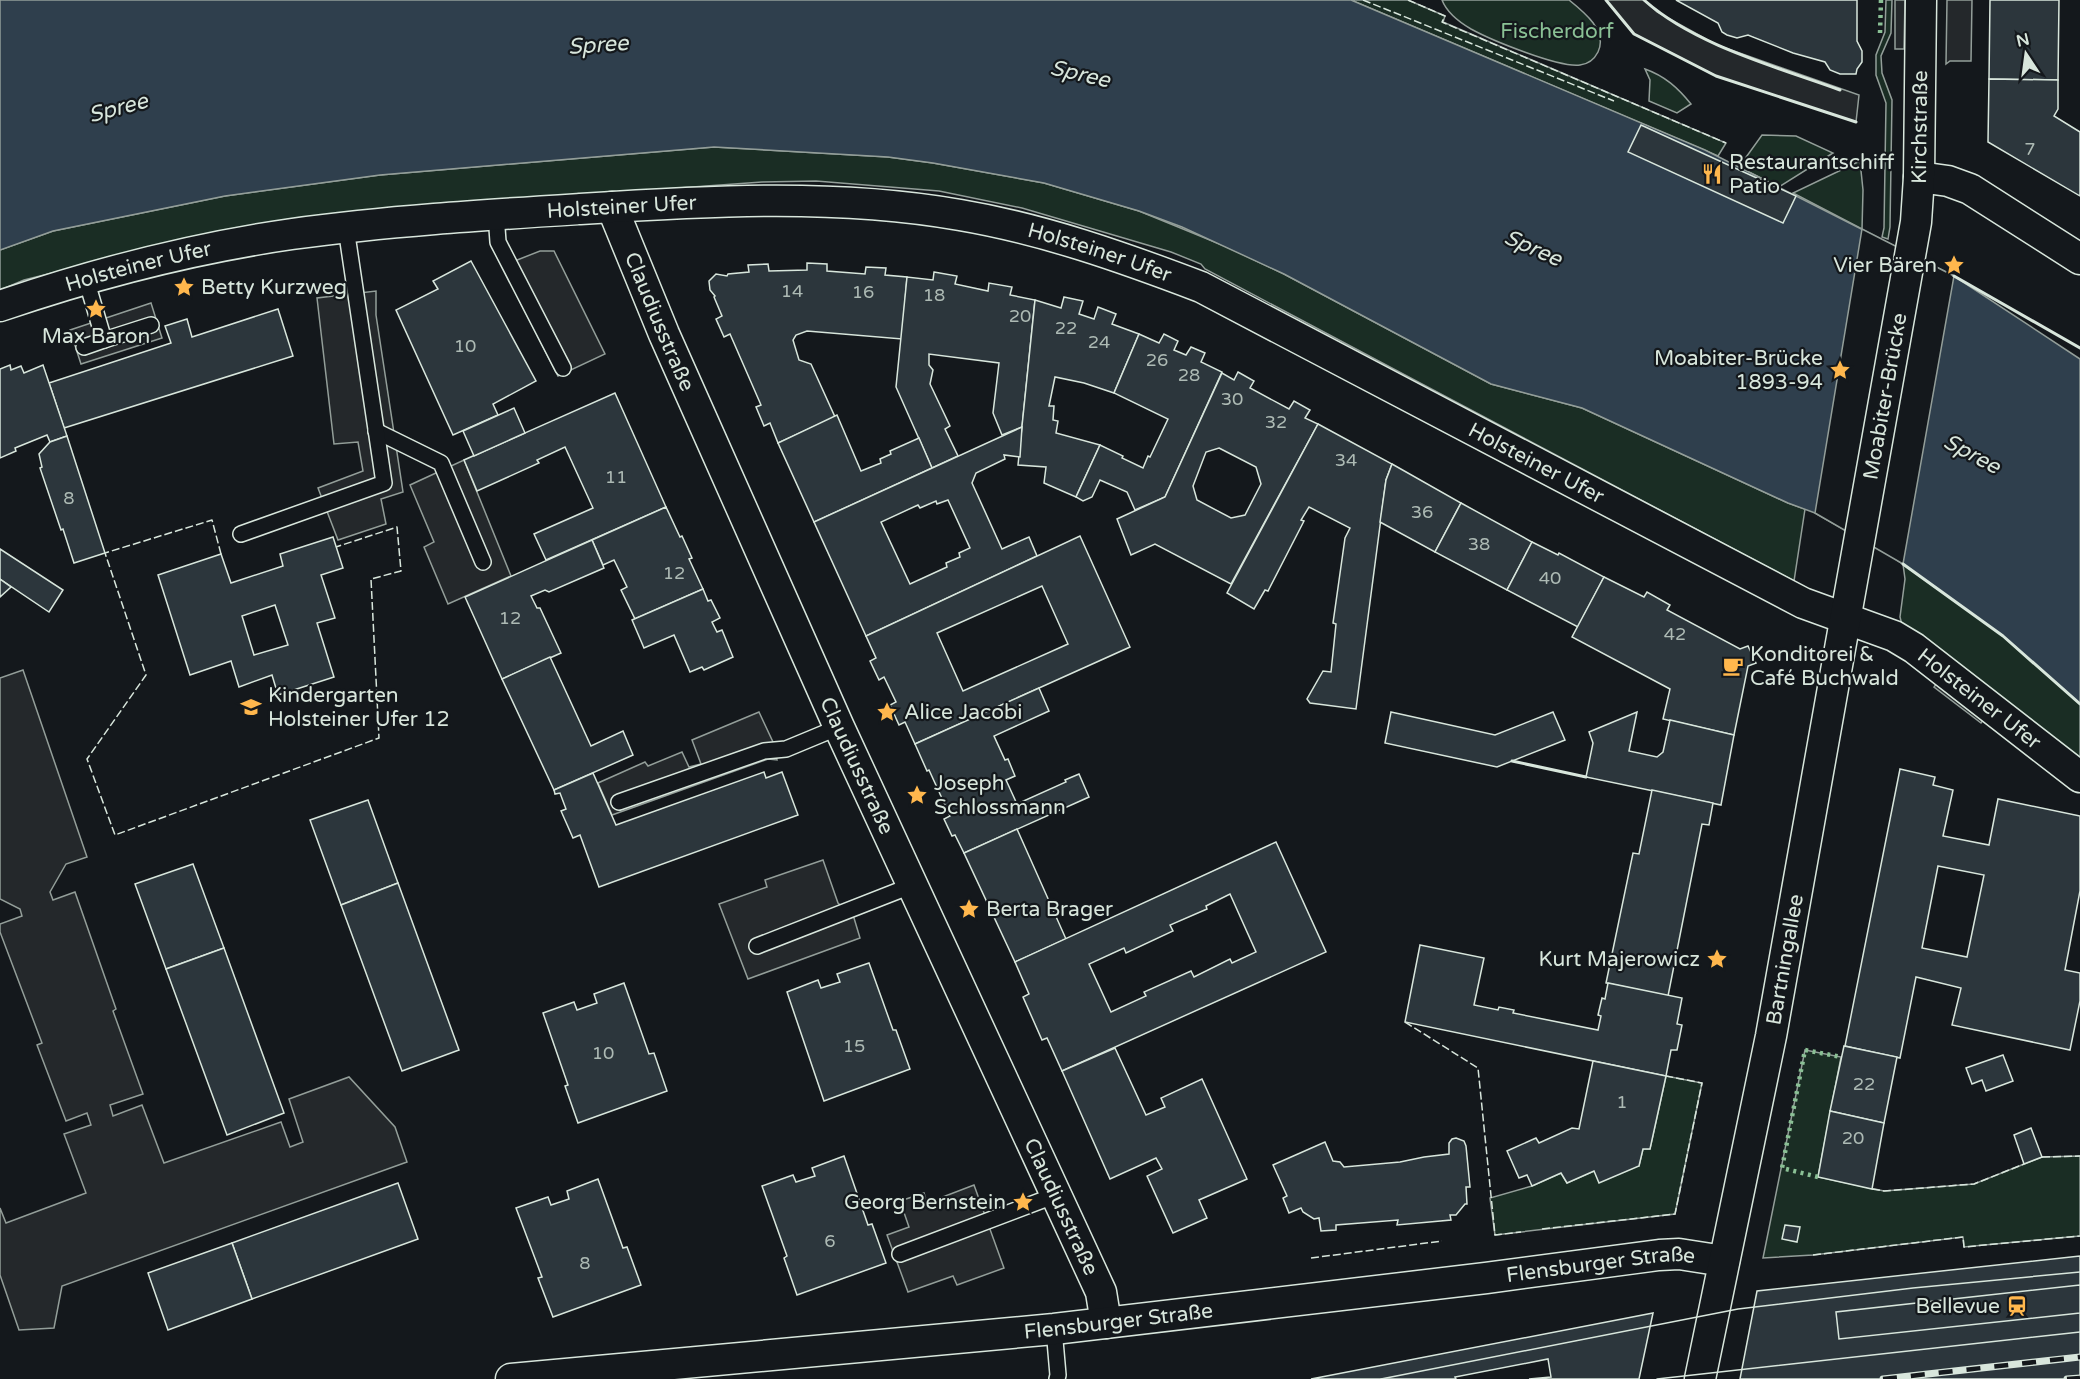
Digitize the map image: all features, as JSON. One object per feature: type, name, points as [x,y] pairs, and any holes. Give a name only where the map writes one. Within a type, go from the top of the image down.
[{"type":"street","name":"Kirchstraße","points":[[1910,253],[1916,222],[1919,177],[1921,0]]},
{"type":"street","points":[[1919,177],[1948,181],[1970,189],[2080,260]]},
{"type":"street","name":"Holsteiner Ufer","points":[[0,306],[86,279],[238,243],[346,228],[496,214],[758,200],[870,204],[960,215],[1044,234],[1114,254],[1201,287],[1803,603],[1894,636],[1914,648],[2080,777]]},
{"type":"street","name":"Claudiusstraße","points":[[612,207],[664,334],[839,726],[1101,1292],[1106,1323]]},
{"type":"street","name":"Moabiter-Brücke","points":[[1860,538],[1910,253]]},
{"type":"street","name":"Bartningallee","points":[[1700,1379],[1771,1036],[1860,538]]},
{"type":"street","name":"Flensburger Straße","points":[[511,1379],[1054,1329],[1659,1255],[1679,1254],[1724,1261]]},
{"type":"lane","points":[[496,214],[498,242],[563,368]]},
{"type":"lane","points":[[241,534],[384,483],[346,228]]},
{"type":"lane","points":[[86,279],[104,340]]},
{"type":"lane","points":[[84,347],[151,325]]},
{"type":"lane","points":[[376,431],[441,463],[483,562]]},
{"type":"lane","points":[[619,802],[764,751],[786,749],[839,726]]},
{"type":"lane","points":[[757,946],[913,885]]},
{"type":"lane","points":[[900,1254],[1056,1194]]},
{"type":"lane","points":[[1054,1329],[1057,1379]]},
{"type":"green space","points":[[1351,0],[1408,0],[1445,16],[1443,22],[1726,143],[1718,156]]},
{"type":"green space","name":"Fischerdorf","points":[[1442,0],[1569,0],[1587,16],[1597,29],[1600,37],[1598,52],[1586,64],[1580,65],[1570,65],[1542,58],[1471,29],[1454,17]]},
{"type":"green space","points":[[1886,0],[1892,0],[1891,33],[1881,56],[1882,73],[1892,100],[1888,239],[1882,237],[1886,103],[1876,75],[1876,55],[1885,32]]},
{"type":"green space","points":[[1645,69],[1671,83],[1691,104],[1677,113],[1649,101],[1650,80]]},
{"type":"green space","points":[[1762,135],[1796,136],[1833,153],[1779,187],[1739,167]]},
{"type":"green space","points":[[714,147],[888,157],[933,163],[1044,183],[1139,211],[1227,247],[1284,274],[1491,384],[1582,408],[1805,509],[1794,581],[1205,269],[1201,264],[1171,252],[1022,208],[939,191],[816,181],[762,182],[388,209],[290,219],[225,230],[24,280],[0,290],[0,250],[53,231],[225,196],[380,175]]},
{"type":"green space","points":[[1860,161],[1863,190],[1862,229],[1793,193]]},
{"type":"green space","points":[[1903,564],[2003,636],[2080,704],[2080,766],[1903,629],[1900,617],[1905,579]]},
{"type":"green space","points":[[1805,1050],[1841,1057],[1818,1177],[1884,1191],[1974,1184],[2042,1157],[2080,1156],[2080,1236],[1964,1247],[1963,1237],[1813,1255],[1763,1258]]},
{"type":"green space","points":[[1666,1076],[1702,1083],[1675,1214],[1495,1235],[1490,1198],[1532,1186],[1561,1173],[1567,1183],[1594,1171],[1639,1166],[1643,1149],[1650,1149]]},
{"type":"shaded area","points":[[1606,0],[1644,0],[1657,12],[1717,45],[1859,95],[1856,122],[1716,76],[1634,34]]},
{"type":"shaded area","points":[[1895,0],[1905,0],[1904,49],[1895,49]]},
{"type":"shaded area","points":[[1947,0],[1972,0],[1971,61],[1950,61],[1946,64]]},
{"type":"shaded area","points":[[540,251],[554,251],[605,354],[558,376],[502,266]]},
{"type":"shaded area","points":[[376,291],[376,315],[403,492],[381,499],[386,524],[338,540],[318,488],[363,471],[358,442],[334,444],[317,298]]},
{"type":"shaded area","points":[[151,303],[162,338],[81,364],[70,330]]},
{"type":"shaded area","points":[[464,460],[511,576],[448,604],[424,547],[434,542],[410,485]]},
{"type":"shaded area","points":[[23,670],[87,857],[66,864],[50,892],[53,900],[75,892],[116,1009],[113,1011],[143,1094],[110,1105],[113,1116],[142,1105],[164,1163],[281,1122],[290,1147],[303,1142],[289,1099],[349,1077],[395,1127],[407,1162],[62,1286],[54,1328],[19,1330],[0,1275],[0,1208],[6,1223],[86,1193],[64,1134],[91,1125],[87,1113],[66,1121],[37,1045],[42,1043],[0,932],[0,924],[22,916],[20,909],[0,899],[0,678]]},
{"type":"shaded area","points":[[1939,680],[1986,716],[1981,723],[1934,687]]},
{"type":"shaded area","points":[[759,712],[773,742],[777,760],[768,759],[612,815],[598,783],[645,762],[648,766],[682,752],[689,767],[701,764],[692,740]]},
{"type":"shaded area","points":[[823,860],[838,903],[854,918],[860,938],[748,979],[719,904],[767,887],[765,880]]},
{"type":"shaded area","points":[[974,1185],[1004,1268],[957,1285],[953,1276],[908,1292],[887,1235],[909,1227],[900,1201],[924,1193],[927,1203]]},
{"type":"water","name":"Spree","points":[[0,0],[1351,0],[1705,150],[1954,276],[2080,359],[2080,704],[2003,636],[1891,556],[1815,513],[1788,503],[1582,408],[1491,384],[1284,274],[1182,227],[1139,211],[1044,183],[888,157],[714,147],[380,175],[225,196],[53,231],[0,250]]},
{"type":"pier","points":[[1862,229],[1954,276],[1903,564],[1815,513]]},
{"type":"building","points":[[1676,0],[1857,0],[1857,41],[1862,51],[1862,62],[1856,74],[1840,74],[1830,70],[1825,62],[1793,53],[1748,35],[1737,38],[1727,35],[1722,32],[1718,23]]},
{"type":"building","points":[[1990,0],[2059,0],[2058,80],[1989,79]]},
{"type":"building","points":[[1989,79],[2058,80],[2058,109],[2054,116],[2080,132],[2080,196],[1988,142]]},
{"type":"building","name":"Restaurantschiff Patio","points":[[1641,125],[1796,196],[1783,223],[1628,152]]},
{"type":"building","points":[[471,261],[536,381],[493,404],[498,415],[453,435],[396,310],[438,289],[433,281]]},
{"type":"building","points":[[807,263],[827,264],[827,271],[865,274],[866,267],[886,268],[885,275],[907,277],[902,339],[807,331],[796,335],[793,340],[799,360],[811,364],[835,417],[778,443],[770,423],[764,426],[756,407],[761,405],[730,334],[724,337],[716,319],[722,316],[715,296],[710,290],[709,281],[716,274],[727,276],[749,272],[748,265],[768,264],[769,271],[807,270]]},
{"type":"building","points":[[934,272],[957,276],[955,284],[988,291],[989,283],[1012,287],[1010,295],[1035,300],[1022,427],[1002,435],[993,413],[999,363],[929,354],[929,365],[933,370],[930,384],[950,426],[945,429],[958,456],[932,468],[896,387],[907,277],[933,280]]},
{"type":"building","points":[[1064,297],[1083,301],[1079,314],[1094,319],[1098,307],[1116,314],[1112,324],[1139,334],[1114,393],[1055,377],[1049,406],[1054,406],[1053,420],[1058,421],[1056,433],[1100,445],[1076,497],[1044,483],[1046,467],[1018,465],[1035,300],[1061,308]]},
{"type":"building","points":[[278,309],[293,356],[64,428],[49,383],[171,343],[165,326],[187,319],[192,337]]},
{"type":"building","points":[[1139,334],[1159,343],[1164,334],[1178,341],[1174,350],[1186,355],[1191,347],[1205,353],[1201,362],[1222,372],[1165,497],[1135,510],[1127,492],[1100,480],[1092,497],[1083,501],[1076,497],[1100,445],[1143,468],[1168,419],[1114,393]]},
{"type":"building","points":[[10,365],[11,370],[21,366],[24,373],[43,365],[67,436],[50,442],[47,435],[15,448],[16,451],[0,458],[0,369]]},
{"type":"building","points":[[1238,372],[1254,381],[1250,388],[1289,409],[1294,401],[1310,410],[1305,418],[1318,424],[1231,584],[1155,544],[1131,555],[1117,519],[1165,497],[1222,373],[1234,380]],"holes":[[[1219,448],[1256,467],[1261,484],[1245,515],[1231,518],[1197,500],[1193,486],[1206,452]]]},
{"type":"building","points":[[615,393],[666,507],[546,560],[534,534],[593,508],[565,447],[537,460],[539,463],[477,491],[464,460]]},
{"type":"building","points":[[514,408],[525,433],[474,456],[463,431]]},
{"type":"building","points":[[837,415],[861,471],[881,463],[880,459],[891,454],[890,451],[919,438],[932,468],[814,522],[778,443]]},
{"type":"building","points":[[1318,424],[1392,464],[1386,480],[1356,709],[1310,703],[1307,699],[1323,671],[1331,672],[1336,624],[1333,623],[1345,538],[1350,528],[1309,507],[1268,591],[1265,590],[1254,609],[1227,593]]},
{"type":"building","points":[[1022,427],[1020,457],[1004,455],[1005,459],[976,473],[972,483],[1002,549],[1029,537],[1037,556],[866,636],[814,522]],"holes":[[[948,500],[970,548],[959,553],[960,557],[946,563],[947,567],[910,584],[881,522],[918,505],[920,508],[936,501],[937,504]]]},
{"type":"building","points":[[67,436],[105,553],[74,563],[40,468],[42,467],[39,454],[50,442]]},
{"type":"building","points":[[1392,464],[1461,503],[1435,552],[1380,522],[1386,480]]},
{"type":"building","points":[[1461,503],[1532,542],[1507,590],[1435,552]]},
{"type":"building","points":[[666,507],[692,558],[689,559],[703,589],[635,619],[621,590],[627,587],[614,560],[603,565],[592,540]]},
{"type":"building","points":[[1080,536],[1130,647],[915,744],[905,722],[899,725],[890,705],[896,702],[884,677],[879,680],[870,661],[876,658],[866,636]],"holes":[[[1042,586],[1068,644],[963,691],[937,633]]]},
{"type":"building","points":[[333,537],[343,568],[321,575],[335,618],[317,623],[334,677],[278,695],[272,675],[239,687],[231,661],[190,675],[158,575],[221,554],[231,583],[283,566],[280,554]],"holes":[[[275,605],[288,645],[254,655],[242,616]]]},
{"type":"building","points":[[592,540],[604,568],[549,592],[545,590],[531,596],[537,608],[540,608],[561,653],[502,679],[465,597]]},
{"type":"building","points":[[1532,542],[1558,555],[1559,553],[1604,577],[1578,627],[1507,590]]},
{"type":"building","points":[[0,549],[63,590],[49,612],[0,579]]},
{"type":"building","points":[[1604,577],[1644,597],[1647,592],[1670,605],[1667,610],[1740,649],[1748,646],[1756,663],[1748,666],[1734,735],[1663,719],[1670,689],[1572,637]]},
{"type":"building","points":[[0,579],[11,587],[0,597]]},
{"type":"building","points":[[703,589],[720,618],[712,622],[717,632],[722,630],[733,657],[704,670],[702,667],[690,672],[674,635],[644,648],[632,620]]},
{"type":"building","points":[[550,657],[591,746],[623,731],[633,755],[554,790],[502,679]]},
{"type":"building","points":[[1039,688],[1049,711],[994,736],[1015,776],[1006,780],[1017,804],[1079,774],[1089,797],[964,853],[944,819],[950,816],[915,744]]},
{"type":"building","points":[[1391,712],[1495,735],[1553,712],[1565,740],[1497,767],[1385,743]]},
{"type":"building","points":[[1637,712],[1629,751],[1657,757],[1663,752],[1670,720],[1734,735],[1721,805],[1586,777],[1593,743],[1589,732]]},
{"type":"building","points":[[1900,769],[1935,777],[1933,785],[1953,790],[1943,836],[1989,845],[1998,799],[2080,816],[2080,891],[2065,970],[2080,973],[2080,1001],[2070,1050],[1952,1025],[1961,988],[1916,977],[1900,1058],[1845,1046]],"holes":[[[1938,866],[1984,875],[1967,957],[1922,948]]]},
{"type":"building","points":[[764,772],[766,778],[782,772],[798,815],[599,887],[580,835],[573,838],[561,811],[566,809],[560,793],[555,794],[554,790],[593,773],[616,825]]},
{"type":"building","points":[[1652,790],[1713,803],[1709,825],[1702,824],[1668,996],[1606,983],[1633,853],[1639,854]]},
{"type":"building","points":[[368,800],[398,883],[341,905],[310,820]]},
{"type":"building","points":[[1017,829],[1066,939],[1015,962],[964,853]]},
{"type":"building","points":[[1276,842],[1326,952],[1062,1071],[1047,1038],[1042,1040],[1023,997],[1029,994],[1015,962]],"holes":[[[1230,894],[1256,952],[1232,963],[1230,959],[1194,977],[1191,971],[1144,992],[1146,996],[1111,1012],[1089,964],[1124,948],[1126,953],[1173,931],[1170,925],[1207,909],[1206,906]]]},
{"type":"building","points":[[193,864],[224,948],[166,969],[135,884]]},
{"type":"building","points":[[398,883],[459,1050],[402,1071],[341,905]]},
{"type":"building","points":[[1420,945],[1484,958],[1474,1005],[1498,1010],[1499,1007],[1514,1010],[1513,1013],[1598,1030],[1601,1016],[1598,1015],[1602,998],[1605,999],[1608,983],[1682,998],[1677,1024],[1682,1025],[1677,1050],[1671,1050],[1666,1076],[1405,1022]]},
{"type":"building","points":[[224,948],[284,1113],[227,1135],[166,969]]},
{"type":"building","points":[[869,963],[910,1069],[824,1101],[787,992],[818,980],[821,988],[840,982],[837,974]]},
{"type":"building","points":[[624,983],[649,1054],[654,1053],[667,1091],[578,1123],[565,1086],[568,1085],[543,1013],[574,1002],[577,1010],[597,1003],[594,994]]},
{"type":"building","points":[[1844,1046],[1897,1057],[1884,1123],[1830,1111]]},
{"type":"building","points":[[1115,1048],[1146,1115],[1165,1107],[1161,1098],[1202,1079],[1247,1179],[1199,1200],[1207,1218],[1173,1233],[1147,1176],[1162,1169],[1156,1158],[1110,1179],[1062,1071]]},
{"type":"building","points":[[2003,1055],[2013,1081],[1986,1091],[1982,1080],[1972,1084],[1966,1068]]},
{"type":"building","points":[[1593,1061],[1666,1076],[1650,1149],[1643,1149],[1639,1166],[1599,1183],[1594,1171],[1567,1183],[1561,1173],[1532,1186],[1527,1175],[1519,1178],[1507,1151],[1536,1138],[1539,1143],[1572,1128],[1579,1129]]},
{"type":"building","points":[[1830,1111],[1884,1123],[1872,1189],[1818,1177]]},
{"type":"building","points":[[2031,1128],[2042,1157],[2024,1164],[2014,1135]]},
{"type":"building","points":[[1456,1138],[1464,1141],[1466,1146],[1470,1187],[1466,1187],[1467,1204],[1456,1215],[1450,1215],[1451,1220],[1397,1225],[1398,1220],[1336,1225],[1336,1230],[1321,1231],[1319,1218],[1314,1219],[1301,1208],[1289,1213],[1283,1198],[1287,1196],[1273,1165],[1325,1142],[1333,1161],[1340,1162],[1344,1167],[1400,1162],[1449,1154],[1449,1143]]},
{"type":"building","points":[[844,1156],[868,1225],[872,1224],[886,1263],[797,1295],[784,1258],[787,1256],[762,1186],[793,1175],[796,1182],[815,1176],[812,1168]]},
{"type":"building","points":[[598,1179],[623,1248],[627,1247],[641,1285],[553,1317],[538,1278],[542,1277],[516,1208],[548,1197],[551,1205],[569,1199],[567,1191]]},
{"type":"building","points":[[398,1183],[418,1239],[252,1299],[232,1243]]},
{"type":"building","points":[[1785,1225],[1800,1227],[1797,1242],[1782,1239]]},
{"type":"building","points":[[232,1243],[252,1299],[168,1330],[148,1273]]},
{"type":"building","points":[[2080,1256],[2080,1379],[1740,1379],[1757,1291]]},
{"type":"building","points":[[2080,1285],[2080,1313],[1839,1339],[1836,1312]]},
{"type":"building","points":[[1653,1313],[1639,1379],[1529,1379],[1551,1377],[1548,1359],[1455,1377],[1456,1379],[1311,1379]]},
{"type":"tram line","points":[[1381,1379],[1738,1309],[1913,1288],[2080,1272]]},
{"type":"tram line","points":[[1657,1379],[2080,1332]]},
{"type":"railway","points":[[1883,1379],[2080,1357]]},
{"type":"railway","points":[[2067,1379],[2080,1378]]},
{"type":"hedge","points":[[1880,33],[1881,0]]},
{"type":"hedge","points":[[1818,1177],[1782,1168],[1805,1050],[1841,1057]]},
{"type":"fence","points":[[1363,0],[1614,101]]},
{"type":"fence","points":[[1408,0],[1445,16],[1442,22],[1726,143]]},
{"type":"fence","points":[[221,554],[212,520],[105,553],[146,675],[87,759],[115,835],[379,738],[371,579],[401,571],[397,527],[336,547]]},
{"type":"fence","points":[[1405,1022],[1478,1068],[1495,1235],[1521,1232]]},
{"type":"fence","points":[[1542,1229],[1675,1214],[1702,1083],[1666,1076]]},
{"type":"fence","points":[[2042,1157],[2080,1156]]},
{"type":"fence","points":[[1872,1189],[1884,1191],[1974,1184],[2024,1164]]},
{"type":"fence","points":[[1813,1255],[1963,1237],[1964,1247],[2080,1236]]},
{"type":"fence","points":[[1311,1258],[1442,1241]]},
{"type":"wall","points":[[1606,0],[1634,34],[1716,76],[1856,122]]},
{"type":"wall","points":[[1644,0],[1664,16],[1711,42],[1840,90]]},
{"type":"wall","points":[[1954,276],[2080,348]]},
{"type":"wall","points":[[1903,564],[2003,636],[2080,704]]},
{"type":"wall","points":[[1512,761],[1586,777]]},
{"type":"place","name":"Restaurantschiff Patio","points":[[1712,174]]},
{"type":"place","name":"Vier Bären","points":[[1954,265]]},
{"type":"place","name":"Betty Kurzweg","points":[[184,287]]},
{"type":"place","name":"Max Baron","points":[[96,309]]},
{"type":"place","name":"Moabiter-Brücke 1893-94","points":[[1840,370]]},
{"type":"place","name":"Konditorei & Café Buchwald","points":[[1733,666]]},
{"type":"place","name":"Kindergarten Holsteiner Ufer 12","points":[[251,707]]},
{"type":"place","name":"Alice Jacobi","points":[[887,712]]},
{"type":"place","name":"Joseph Schlossmann","points":[[917,795]]},
{"type":"place","name":"Berta Brager","points":[[969,909]]},
{"type":"place","name":"Kurt Majerowicz","points":[[1717,959]]},
{"type":"place","name":"Georg Bernstein","points":[[1023,1202]]},
{"type":"place","name":"Bellevue","points":[[2017,1306]]}]
